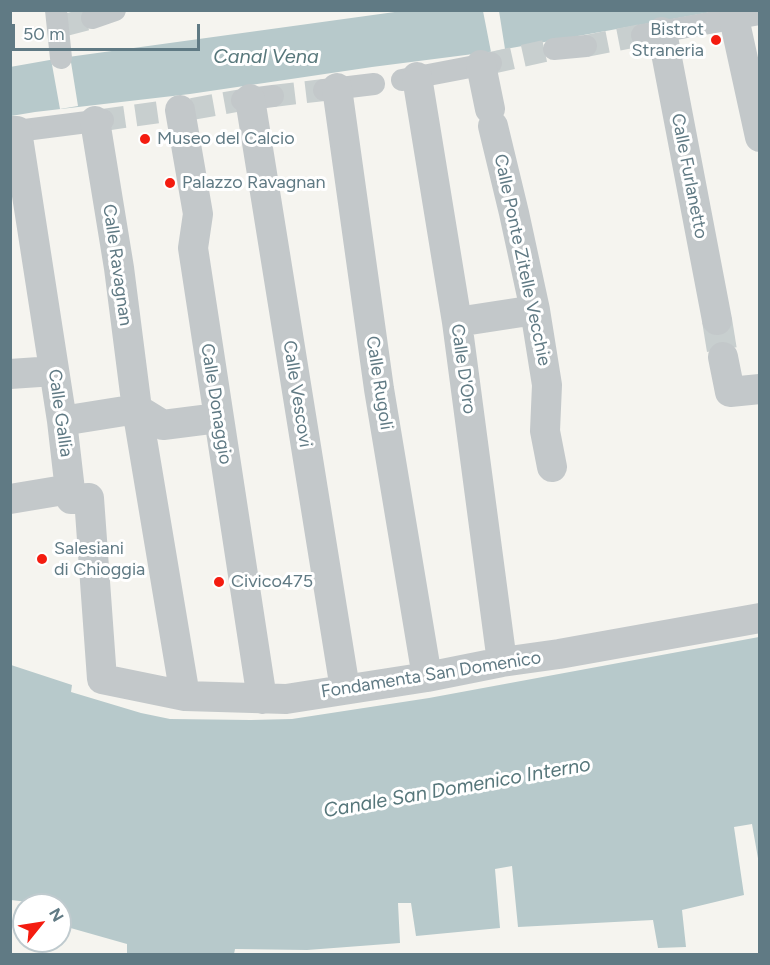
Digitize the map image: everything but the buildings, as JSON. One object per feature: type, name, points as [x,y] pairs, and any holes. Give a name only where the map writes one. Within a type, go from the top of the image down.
[{"type":"street","points":[[92,18],[115,10]]},
{"type":"street","points":[[652,33],[747,16],[759,137]]},
{"type":"street","points":[[59,20],[61,58]]},
{"type":"street","name":"Calle Furlanetto","points":[[652,33],[717,320]]},
{"type":"street","points":[[554,49],[586,46]]},
{"type":"street","points":[[409,78],[486,64]]},
{"type":"street","name":"Calle Ponte Zitelle Vecchie","points":[[486,64],[491,117],[535,310],[547,385],[545,431],[552,467]]},
{"type":"street","name":"Calle D'Oro","points":[[409,78],[457,322],[502,662]]},
{"type":"street","points":[[331,89],[374,84]]},
{"type":"street","name":"Calle Rugoli","points":[[331,89],[427,677]]},
{"type":"street","name":"Calle Vescovi","points":[[255,99],[345,689]]},
{"type":"street","name":"Calle Donaggio","points":[[180,110],[198,214],[193,248],[262,699]]},
{"type":"street","points":[[14,131],[99,120]]},
{"type":"street","name":"Calle Ravagnan","points":[[99,120],[137,409],[185,696]]},
{"type":"street","name":"Calle Gallia","points":[[14,131],[62,421],[70,489]]},
{"type":"street","points":[[457,322],[535,310]]},
{"type":"street","points":[[723,357],[730,392],[759,389]]},
{"type":"street","points":[[10,374],[54,371]]},
{"type":"street","points":[[62,421],[137,409],[163,425],[218,418]]},
{"type":"street","points":[[10,500],[70,489]]},
{"type":"street","name":"Fondamenta San Domenico","points":[[70,489],[71,499],[89,498],[102,679],[185,696],[286,699],[427,677],[759,618]]},
{"type":"water","name":"Canal Vena","points":[[402,11],[717,11],[489,52],[190,94],[11,116],[10,67]]},
{"type":"water","name":"Canale San Domenico Interno","points":[[759,637],[759,864],[752,824],[734,827],[744,895],[682,910],[686,947],[658,948],[653,920],[518,927],[512,866],[495,869],[500,928],[416,936],[411,903],[398,903],[400,943],[307,950],[235,949],[234,954],[127,954],[127,944],[72,928],[72,893],[12,893],[11,900],[11,665],[72,685],[71,692],[141,713],[170,719],[292,719],[429,698]]},
{"type":"pier","points":[[483,11],[499,11],[505,49],[491,52]]},
{"type":"pier","points":[[70,56],[78,106],[60,109],[51,59]]},
{"type":"tunnel","points":[[65,25],[92,18]]},
{"type":"tunnel","points":[[586,46],[642,35]]},
{"type":"tunnel","points":[[491,63],[554,49]]},
{"type":"tunnel","points":[[273,96],[324,90]]},
{"type":"tunnel","points":[[192,109],[242,100]]},
{"type":"tunnel","points":[[103,120],[167,111]]},
{"type":"tunnel","points":[[717,320],[723,357]]},
{"type":"place","name":"Bistrot Straneria","points":[[716,40]]},
{"type":"place","name":"Museo del Calcio","points":[[145,139]]},
{"type":"place","name":"Palazzo Ravagnan","points":[[170,183]]},
{"type":"place","name":"Salesiani di Chioggia","points":[[42,559]]},
{"type":"place","name":"Civico475","points":[[219,582]]}]
